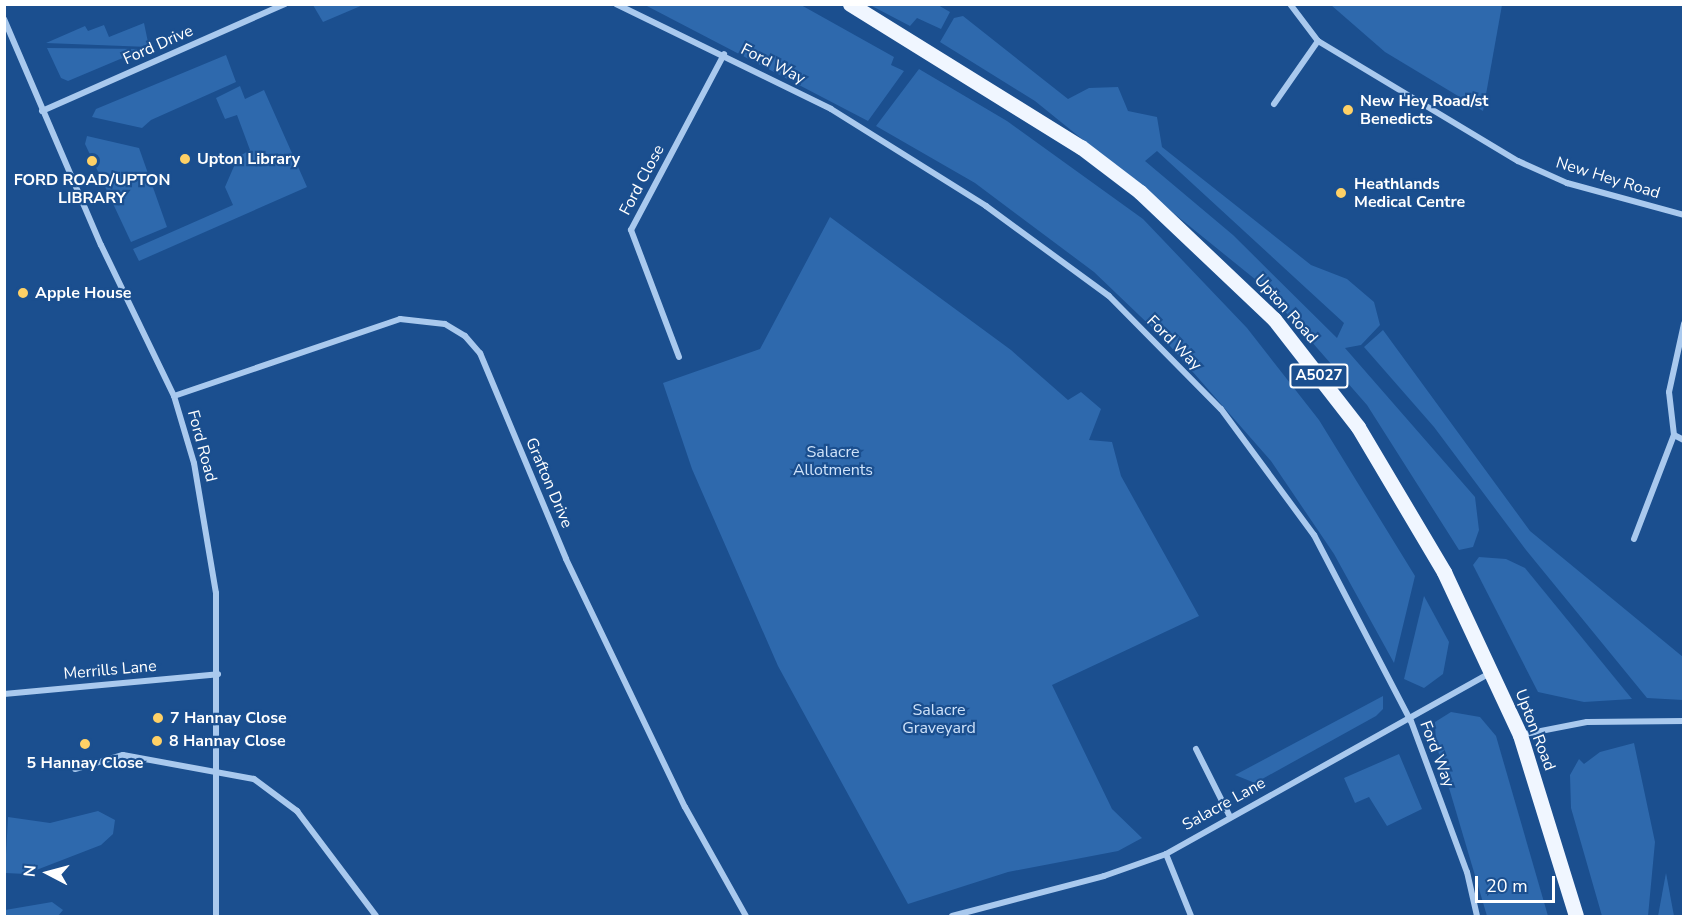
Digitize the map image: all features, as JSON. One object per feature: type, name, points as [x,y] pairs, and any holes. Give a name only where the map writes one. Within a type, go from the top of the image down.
[{"type":"main road","name":"Upton Road","points":[[850,4],[1004,95],[1089,153],[1140,192],[1274,319],[1396,485],[1491,671],[1520,735],[1576,916]]},
{"type":"street","name":"Ford Drive","points":[[42,111],[285,4]]},
{"type":"street","name":"Ford Way","points":[[616,4],[724,54],[867,130],[986,206],[1109,296],[1221,409],[1314,535],[1411,721],[1467,872],[1477,916]]},
{"type":"street","name":"New Hey Road","points":[[1290,4],[1318,41],[1518,161],[1567,183],[1683,215]]},
{"type":"street","name":"Ford Road","points":[[4,19],[42,111],[174,396],[207,522],[218,674],[216,916]]},
{"type":"street","points":[[1274,104],[1318,41]]},
{"type":"street","name":"Ford Close","points":[[679,357],[631,230],[724,54]]},
{"type":"street","name":"Grafton Drive","points":[[174,396],[400,319],[446,324],[465,336],[480,353],[566,559],[685,807],[746,916]]},
{"type":"street","points":[[1634,539],[1674,435],[1669,392],[1683,324]]},
{"type":"street","points":[[1674,435],[1683,440]]},
{"type":"street","name":"Salacre Lane","points":[[952,916],[1104,876],[1166,854],[1229,815],[1411,721],[1491,671]]},
{"type":"street","name":"Merrills Lane","points":[[4,694],[218,674]]},
{"type":"street","points":[[1520,735],[1587,722],[1683,721]]},
{"type":"street","points":[[1196,749],[1229,815]]},
{"type":"street","points":[[75,769],[123,755],[218,768],[254,779],[297,811],[376,916]]},
{"type":"street","points":[[1166,854],[1191,916]]},
{"type":"green space","points":[[313,5],[363,5],[323,22]]},
{"type":"green space","points":[[645,5],[801,5],[894,57],[891,65],[904,71],[868,121]]},
{"type":"green space","points":[[870,5],[938,5],[950,12],[941,29],[917,18],[910,26]]},
{"type":"green space","points":[[1331,5],[1502,5],[1483,111],[1385,52]]},
{"type":"green space","points":[[963,16],[1068,99],[1089,88],[1118,87],[1128,111],[1157,117],[1162,147],[1311,265],[1347,279],[1374,302],[1380,325],[1361,345],[1345,348],[1475,497],[1479,530],[1473,547],[1459,550],[1367,405],[1261,284],[1035,101],[940,42],[954,18]],"holes":[[[1157,151],[1344,323],[1337,338],[1233,235],[1145,161]]]},
{"type":"green space","points":[[144,23],[149,47],[46,43],[85,26],[88,31],[104,25],[109,37]]},
{"type":"green space","points":[[47,48],[144,49],[68,81],[61,78]]},
{"type":"green space","points":[[226,55],[236,82],[151,120],[142,128],[92,117],[96,109]]},
{"type":"green space","points":[[919,69],[1007,121],[1143,219],[1247,328],[1319,420],[1415,576],[1394,663],[1334,554],[1271,461],[1163,338],[1094,272],[975,183],[876,126]]},
{"type":"green space","points":[[240,86],[245,99],[264,90],[307,187],[139,261],[133,249],[233,205],[225,187],[238,157],[250,150],[237,115],[225,119],[216,98]]},
{"type":"green space","points":[[87,136],[139,148],[167,227],[131,242],[85,144]]},
{"type":"green space","points":[[830,217],[1011,350],[1068,400],[1081,392],[1101,409],[1089,440],[1112,442],[1121,476],[1199,616],[1052,685],[1112,809],[1142,838],[1118,851],[1008,872],[908,904],[778,666],[692,469],[663,383],[760,349]]},
{"type":"green space","points":[[1383,330],[1530,531],[1683,657],[1683,700],[1647,698],[1526,550],[1434,427],[1364,347]]},
{"type":"green space","points":[[1479,557],[1506,559],[1525,568],[1632,699],[1584,702],[1538,692],[1473,565]]},
{"type":"green space","points":[[1424,596],[1449,642],[1443,674],[1424,688],[1404,679]]},
{"type":"green space","points":[[1383,696],[1383,709],[1376,716],[1255,783],[1235,775]]},
{"type":"green space","points":[[1451,712],[1480,717],[1496,736],[1548,916],[1487,916],[1436,744],[1435,722]]},
{"type":"green space","points":[[1634,743],[1655,842],[1648,916],[1602,916],[1571,808],[1570,775],[1579,759],[1584,764],[1600,752]]},
{"type":"green space","points":[[1399,754],[1422,809],[1387,826],[1369,797],[1355,803],[1344,778]]},
{"type":"green space","points":[[98,811],[115,820],[113,834],[101,845],[26,874],[5,873],[8,817],[50,823]]},
{"type":"green space","points":[[1666,873],[1674,916],[1658,916]]},
{"type":"green space","points":[[52,902],[63,910],[58,916],[5,916],[5,910]]},
{"type":"place","name":"New Hey Road/st Benedicts","points":[[1348,110]]},
{"type":"place","name":"Upton Library","points":[[185,159]]},
{"type":"place","name":"FORD ROAD/UPTON LIBRARY","points":[[92,161]]},
{"type":"place","name":"Heathlands Medical Centre","points":[[1341,193]]},
{"type":"place","name":"Apple House","points":[[23,293]]},
{"type":"place","name":"7 Hannay Close","points":[[158,718]]},
{"type":"place","name":"8 Hannay Close","points":[[157,741]]},
{"type":"place","name":"5 Hannay Close","points":[[85,744]]},
{"type":"park label","name":"Salacre Allotments","points":[[833,461]]},
{"type":"park label","name":"Salacre Graveyard","points":[[939,719]]}]
